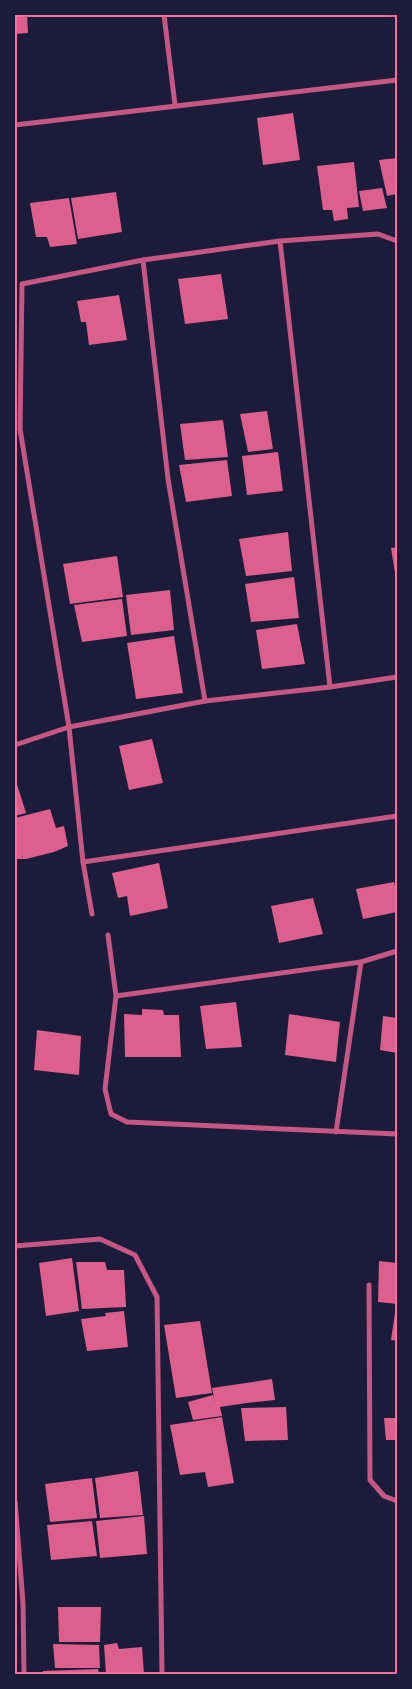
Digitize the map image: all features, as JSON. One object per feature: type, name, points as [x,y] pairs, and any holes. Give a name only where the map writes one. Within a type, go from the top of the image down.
[{"type":"street","points":[[164,15],[175,105]]},
{"type":"street","points":[[15,124],[397,80]]},
{"type":"street","points":[[92,914],[83,862],[69,727],[18,430],[22,284],[143,260],[280,241],[378,234],[397,241]]},
{"type":"street","points":[[280,241],[330,687]]},
{"type":"street","points":[[143,260],[168,479],[206,701]]},
{"type":"street","points":[[15,745],[69,727],[206,701],[330,687],[397,677]]},
{"type":"street","points":[[83,862],[397,816]]},
{"type":"street","points":[[108,935],[116,996],[105,1089],[111,1114],[127,1122],[397,1134]]},
{"type":"street","points":[[116,996],[361,962],[397,951]]},
{"type":"street","points":[[336,1132],[361,962]]},
{"type":"street","points":[[15,1246],[100,1239],[135,1255],[157,1297],[162,1674]]},
{"type":"street","points":[[369,1284],[370,1480],[384,1496],[397,1501]]},
{"type":"street","points":[[15,1501],[23,1603],[24,1674]]},
{"type":"building","points":[[15,15],[27,15],[28,33],[15,34]]},
{"type":"building","points":[[293,113],[300,160],[263,165],[257,118]]},
{"type":"building","points":[[397,158],[397,194],[387,196],[379,160]]},
{"type":"building","points":[[354,162],[359,207],[347,208],[348,219],[334,221],[332,210],[323,210],[317,166]]},
{"type":"building","points":[[382,188],[387,208],[363,211],[359,191]]},
{"type":"building","points":[[116,192],[122,232],[78,239],[71,198]]},
{"type":"building","points":[[69,198],[77,244],[50,247],[47,237],[36,237],[30,203]]},
{"type":"building","points":[[221,274],[228,319],[185,324],[178,279]]},
{"type":"building","points":[[119,295],[127,340],[89,345],[86,322],[81,322],[77,301]]},
{"type":"building","points":[[267,411],[273,449],[248,452],[240,414]]},
{"type":"building","points":[[223,420],[228,457],[185,460],[180,424]]},
{"type":"building","points":[[278,452],[283,491],[247,495],[242,456]]},
{"type":"building","points":[[227,460],[232,496],[186,502],[179,465]]},
{"type":"building","points":[[288,532],[292,571],[246,576],[239,539]]},
{"type":"building","points":[[397,547],[397,579],[396,579],[391,548]]},
{"type":"building","points":[[117,556],[123,597],[70,604],[63,564]]},
{"type":"building","points":[[294,577],[299,618],[251,622],[245,584]]},
{"type":"building","points":[[170,590],[174,630],[131,635],[126,595]]},
{"type":"building","points":[[122,599],[127,636],[82,642],[74,605]]},
{"type":"building","points":[[297,624],[305,664],[262,669],[256,630]]},
{"type":"building","points":[[174,636],[183,693],[136,699],[127,643]]},
{"type":"building","points":[[152,739],[163,783],[129,790],[119,746]]},
{"type":"building","points":[[15,778],[26,813],[15,816]]},
{"type":"building","points":[[50,809],[56,828],[64,826],[68,846],[54,852],[26,859],[15,859],[15,818]]},
{"type":"building","points":[[159,863],[168,908],[130,916],[127,896],[118,898],[112,873]]},
{"type":"building","points":[[394,882],[397,895],[397,912],[363,919],[356,889]]},
{"type":"building","points":[[313,898],[323,934],[279,943],[271,906]]},
{"type":"building","points":[[236,1002],[242,1047],[206,1049],[200,1006]]},
{"type":"building","points":[[142,1009],[163,1010],[164,1015],[179,1015],[181,1057],[125,1057],[124,1014],[142,1015]]},
{"type":"building","points":[[289,1014],[340,1022],[336,1062],[285,1055]]},
{"type":"building","points":[[383,1016],[397,1018],[397,1053],[380,1050]]},
{"type":"building","points":[[37,1030],[81,1036],[79,1075],[34,1070]]},
{"type":"building","points":[[72,1258],[79,1311],[46,1316],[39,1263]]},
{"type":"building","points":[[379,1261],[397,1263],[397,1304],[378,1302]]},
{"type":"building","points":[[76,1262],[105,1262],[107,1270],[124,1270],[126,1307],[82,1309]]},
{"type":"building","points":[[124,1311],[128,1347],[87,1351],[81,1319],[106,1316],[105,1313]]},
{"type":"building","points":[[395,1313],[397,1314],[397,1341],[391,1340]]},
{"type":"building","points":[[200,1321],[212,1393],[176,1398],[164,1325]]},
{"type":"building","points":[[272,1379],[275,1400],[220,1407],[222,1416],[193,1420],[188,1402],[213,1395],[215,1403],[212,1388]]},
{"type":"building","points":[[286,1407],[288,1440],[245,1441],[241,1408]]},
{"type":"building","points":[[222,1417],[234,1483],[208,1487],[205,1472],[180,1475],[170,1425]]},
{"type":"building","points":[[384,1418],[397,1418],[397,1440],[386,1440]]},
{"type":"building","points":[[138,1471],[143,1515],[100,1518],[95,1478]]},
{"type":"building","points":[[92,1478],[97,1518],[50,1522],[45,1484]]},
{"type":"building","points":[[144,1516],[147,1554],[100,1558],[96,1521]]},
{"type":"building","points":[[92,1521],[97,1556],[51,1560],[47,1525]]},
{"type":"building","points":[[58,1607],[101,1607],[100,1642],[59,1642]]},
{"type":"building","points":[[117,1643],[119,1649],[142,1647],[144,1674],[106,1674],[104,1645]]},
{"type":"building","points":[[53,1644],[99,1645],[100,1668],[55,1668]]},
{"type":"building","points":[[98,1669],[99,1674],[43,1674],[43,1671]]}]
